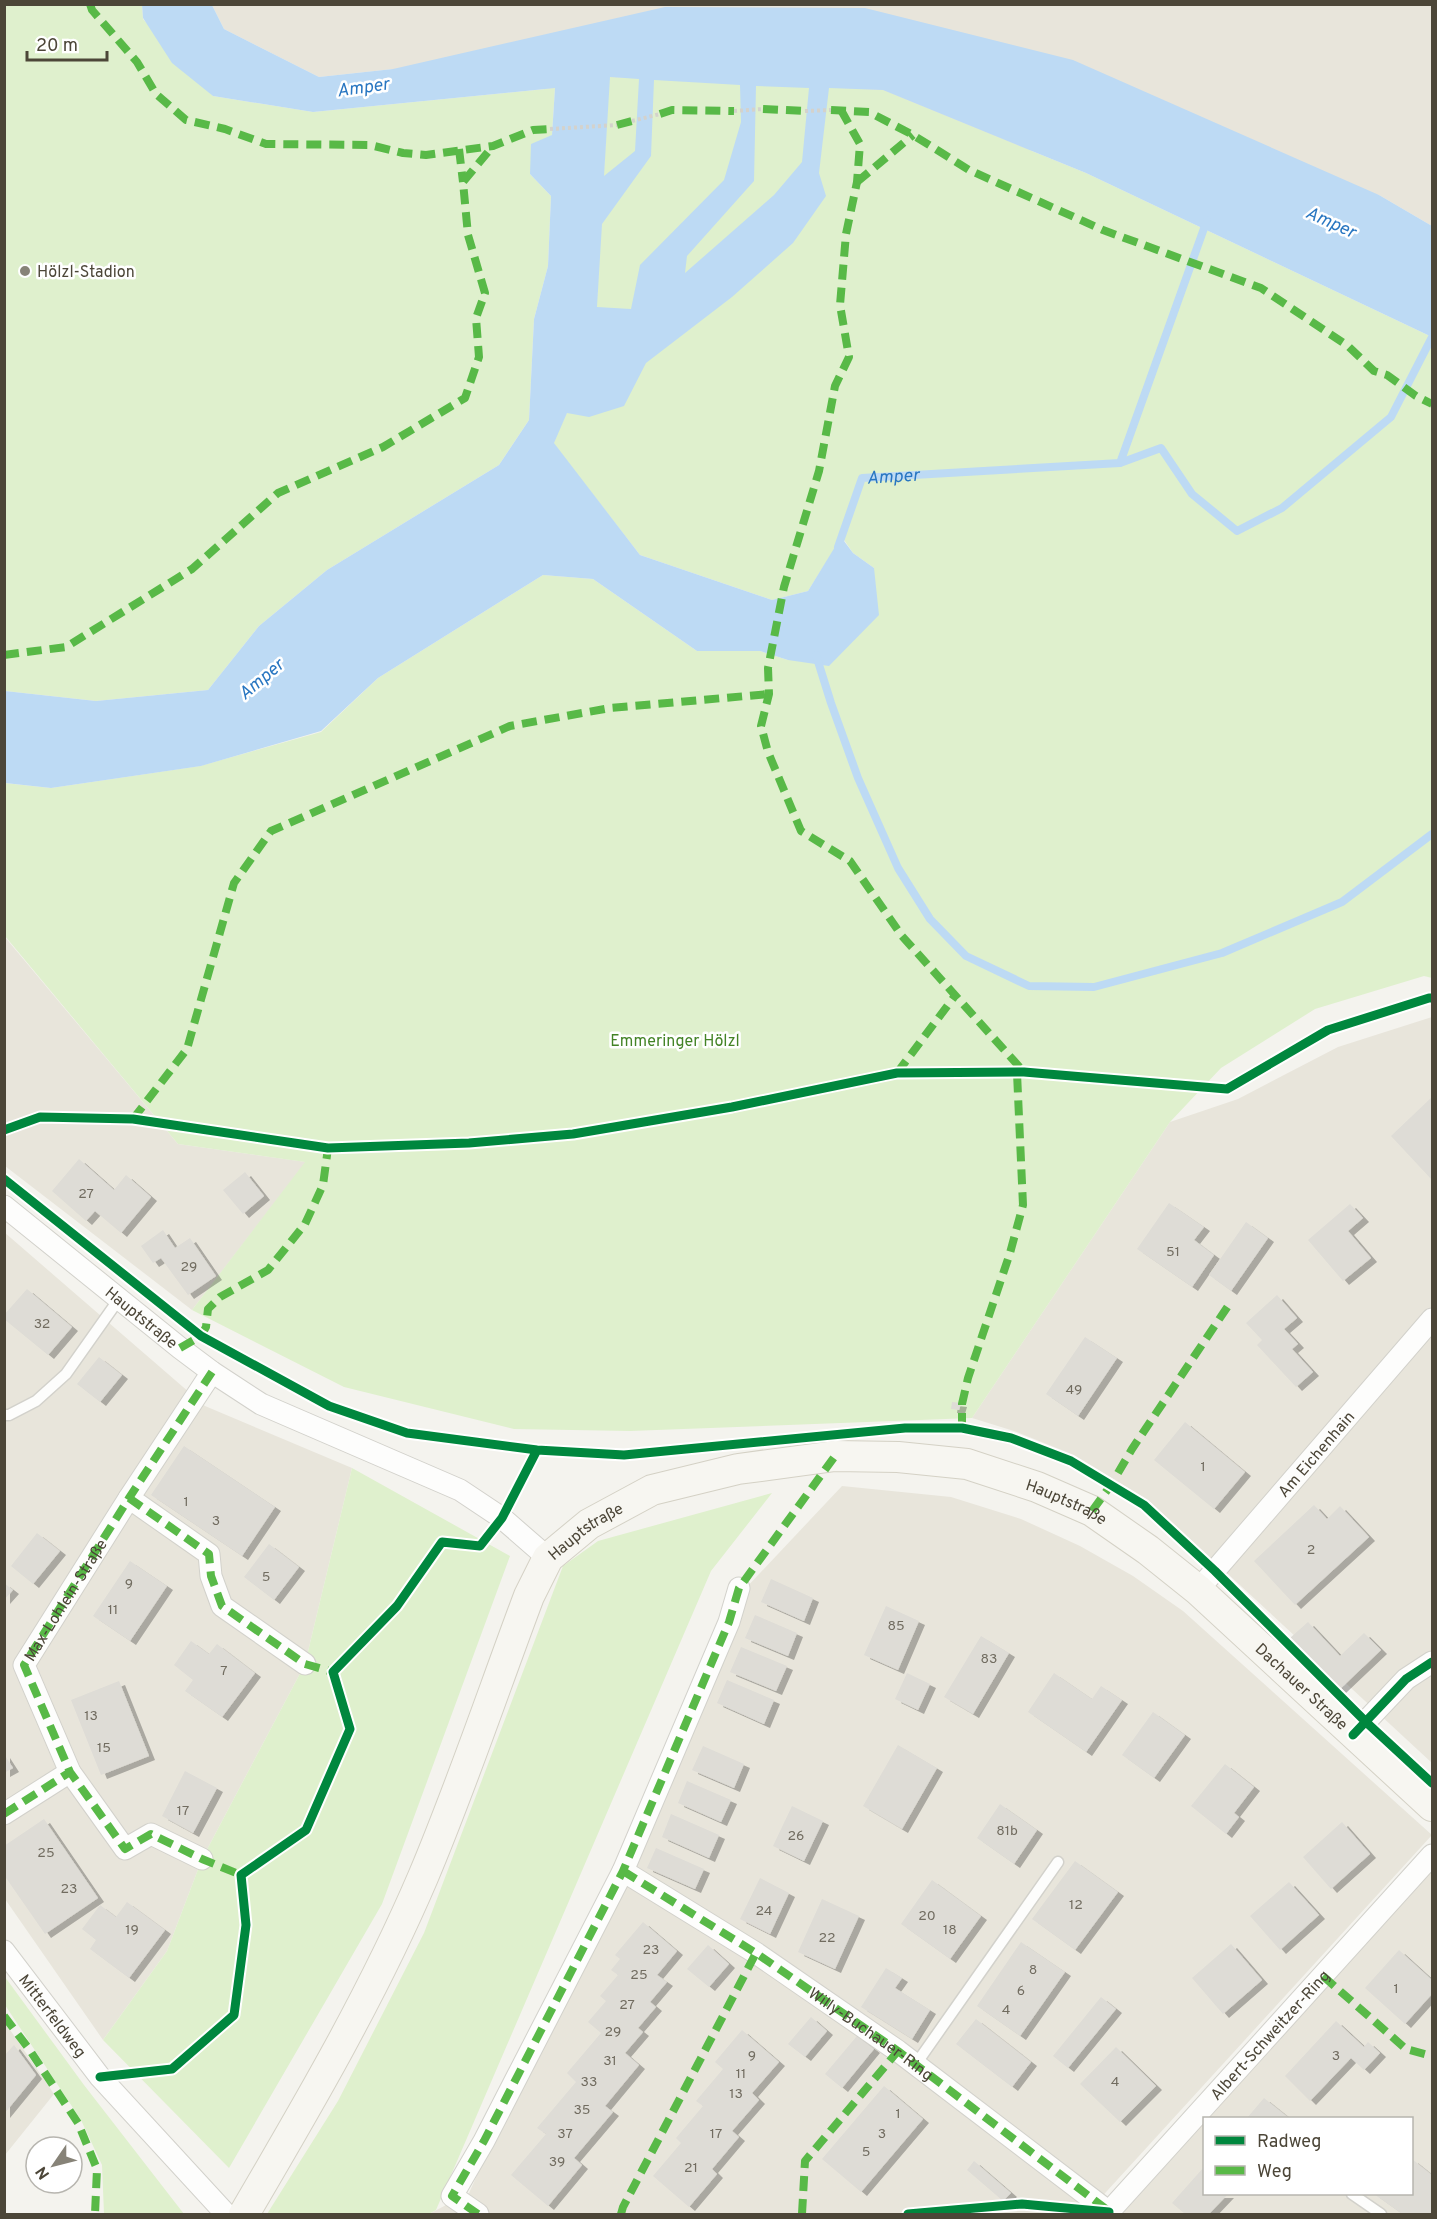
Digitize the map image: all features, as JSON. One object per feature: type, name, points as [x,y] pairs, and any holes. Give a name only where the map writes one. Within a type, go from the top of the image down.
[{"type":"street","name":"Hauptstraße","points":[[4,1206],[212,1372],[261,1404],[460,1490],[502,1518],[548,1558],[588,1524],[652,1490],[738,1469],[824,1458],[898,1457],[967,1464],[1037,1487],[1092,1511],[1148,1550],[1198,1590]]},
{"type":"street","name":"Am Eichenhain","points":[[1198,1590],[1432,1319]]},
{"type":"street","name":"Max-Lohlein-Straße","points":[[202,1859],[151,1834],[125,1849],[70,1772],[24,1665],[129,1497],[212,1372]]},
{"type":"street","points":[[129,1497],[209,1554],[211,1576],[222,1606],[304,1664]]},
{"type":"street","points":[[244,2214],[318,2087],[368,1993],[423,1878],[529,1596],[548,1558]]},
{"type":"street","points":[[478,2214],[452,2196],[484,2141],[623,1871],[729,1623],[738,1588]]},
{"type":"street","name":"Dachauer Straße","points":[[1198,1590],[1432,1806]]},
{"type":"street","points":[[1353,1735],[1406,1679],[1432,1662]]},
{"type":"street","points":[[4,1814],[70,1772]]},
{"type":"street","name":"Albert-Schweitzer-Ring","points":[[1108,2213],[1432,1855]]},
{"type":"street","name":"Willy-Buchauer-Ring","points":[[623,1871],[756,1953],[916,2064],[1108,2213]]},
{"type":"street","name":"Mitterfeldweg","points":[[4,1950],[100,2077],[226,2214]]},
{"type":"lane","points":[[4,1415],[9,1415],[36,1401],[66,1374],[119,1299]]},
{"type":"lane","points":[[916,2064],[1058,1862]]},
{"type":"lane","points":[[1355,2195],[1381,2214]]},
{"type":"path","points":[[734,111],[763,109]]},
{"type":"path","points":[[805,111],[831,110]]},
{"type":"path","points":[[632,121],[660,114]]},
{"type":"path","points":[[550,129],[617,125]]},
{"type":"shaded area","points":[[212,5],[1432,5],[1432,226],[1379,195],[393,69],[319,77],[224,29]]},
{"type":"shaded area","points":[[4,936],[178,1144],[306,1162],[192,1310],[5,1166]]},
{"type":"shaded area","points":[[1432,1017],[1432,1763],[1148,1500],[1074,1455],[1014,1431],[972,1418],[1170,1122],[1238,1099],[1338,1047]]},
{"type":"shaded area","points":[[4,1232],[205,1406],[352,1468],[305,1664],[202,1859],[167,1951],[103,2040],[5,1899]]},
{"type":"shaded area","points":[[842,1486],[951,1497],[1021,1519],[1080,1546],[1133,1576],[1183,1611],[1432,1835],[1086,2214],[429,2214],[469,2193],[744,1590]]},
{"type":"shaded area","points":[[1432,1868],[1432,2214],[1120,2214],[1203,2119],[1203,2195],[1413,2195],[1413,2117],[1205,2117],[1272,2040]]},
{"type":"shaded area","points":[[4,2021],[54,2094],[5,2155],[4,2155]]},
{"type":"green space","points":[[5,5],[142,5],[143,19],[213,96],[313,112],[555,88],[552,135],[530,174],[551,196],[548,266],[534,319],[529,420],[499,465],[327,570],[259,626],[208,690],[96,701],[5,691]]},
{"type":"green space","name":"Emmeringer Hölzl","points":[[609,77],[883,90],[1086,173],[1432,337],[1432,978],[1424,976],[1315,1009],[1221,1068],[1170,1122],[972,1418],[630,1431],[514,1429],[344,1387],[192,1310],[305,1162],[178,1144],[5,936],[4,783],[51,788],[200,766],[321,732],[378,678],[543,575],[593,579],[697,651],[760,651],[788,660],[874,568],[853,553],[842,537],[808,591],[772,600],[640,555],[553,443],[594,353]]},
{"type":"green space","points":[[352,1468],[510,1556],[382,1904],[229,2168],[103,2040],[167,1951],[202,1859],[305,1664]]},
{"type":"green space","points":[[772,1493],[711,1571],[436,2210],[429,2214],[267,2214],[338,2101],[424,1933],[563,1566],[598,1541]]},
{"type":"green space","points":[[5,1977],[84,2085],[184,2214],[104,2214],[102,2165],[81,2120],[5,2005]]},
{"type":"water","points":[[142,5],[212,5],[224,29],[319,77],[393,69],[665,7],[865,8],[1073,60],[1379,195],[1432,226],[1432,337],[1086,173],[883,90],[829,88],[819,173],[826,196],[793,243],[732,297],[646,363],[624,406],[589,417],[567,413],[554,443],[640,555],[772,600],[808,591],[841,537],[853,553],[874,568],[879,615],[829,666],[788,660],[760,651],[697,651],[593,579],[543,575],[378,678],[321,731],[201,766],[51,788],[5,783],[5,691],[96,701],[208,690],[259,626],[327,570],[499,465],[529,420],[534,319],[548,266],[551,196],[530,174],[531,144],[552,135],[555,88],[313,112],[213,96],[172,63],[143,18]],"holes":[[[610,77],[639,79],[635,151],[604,176]],[[654,80],[740,85],[741,122],[724,180],[640,265],[631,309],[597,307],[602,224],[651,156]],[[756,86],[809,88],[802,162],[774,195],[685,273],[687,256],[754,181]]]},
{"type":"building","points":[[1432,1097],[1432,1180],[1391,1136]]},
{"type":"building","points":[[79,1159],[114,1190],[126,1175],[151,1197],[121,1233],[95,1211],[86,1221],[52,1191]]},
{"type":"building","points":[[245,1172],[264,1196],[243,1214],[223,1190]]},
{"type":"building","points":[[1169,1203],[1204,1227],[1194,1240],[1214,1255],[1192,1287],[1137,1249]]},
{"type":"building","points":[[1350,1204],[1363,1218],[1348,1231],[1371,1258],[1343,1281],[1308,1240]]},
{"type":"building","points":[[1246,1222],[1268,1238],[1231,1291],[1209,1275]]},
{"type":"building","points":[[163,1230],[175,1248],[190,1238],[216,1276],[188,1295],[161,1258],[153,1263],[141,1246]]},
{"type":"building","points":[[27,1289],[72,1327],[48,1355],[4,1319],[4,1315]]},
{"type":"building","points":[[1277,1295],[1297,1318],[1284,1329],[1298,1344],[1292,1349],[1313,1372],[1296,1387],[1257,1345],[1262,1340],[1246,1323]]},
{"type":"building","points":[[1085,1337],[1117,1358],[1078,1416],[1046,1394]]},
{"type":"building","points":[[99,1357],[122,1375],[100,1402],[77,1384]]},
{"type":"building","points":[[952,1402],[961,1403],[959,1410],[951,1409]]},
{"type":"building","points":[[1185,1422],[1245,1472],[1214,1509],[1154,1460]]},
{"type":"building","points":[[184,1446],[275,1507],[242,1556],[151,1495]]},
{"type":"building","points":[[1314,1505],[1327,1519],[1340,1506],[1369,1537],[1295,1605],[1254,1561]]},
{"type":"building","points":[[37,1533],[60,1551],[33,1584],[11,1566]]},
{"type":"building","points":[[269,1544],[299,1567],[274,1600],[244,1577]]},
{"type":"building","points":[[130,1561],[167,1586],[130,1641],[93,1616]]},
{"type":"building","points":[[771,1579],[813,1598],[804,1621],[761,1602]]},
{"type":"building","points":[[4,1583],[13,1590],[4,1600]]},
{"type":"building","points":[[886,1606],[919,1621],[898,1670],[864,1655]]},
{"type":"building","points":[[755,1615],[797,1633],[788,1656],[745,1638]]},
{"type":"building","points":[[1308,1622],[1340,1656],[1364,1633],[1381,1650],[1340,1689],[1290,1638]]},
{"type":"building","points":[[981,1636],[1009,1653],[973,1714],[944,1697]]},
{"type":"building","points":[[191,1641],[209,1654],[217,1644],[255,1673],[222,1717],[185,1691],[193,1680],[174,1665]]},
{"type":"building","points":[[741,1647],[787,1666],[776,1691],[730,1672]]},
{"type":"building","points":[[907,1673],[930,1684],[918,1710],[895,1699]]},
{"type":"building","points":[[1054,1673],[1092,1699],[1101,1686],[1122,1700],[1086,1752],[1028,1712]]},
{"type":"building","points":[[727,1680],[774,1700],[764,1724],[717,1703]]},
{"type":"building","points":[[119,1681],[149,1756],[101,1775],[71,1700]]},
{"type":"building","points":[[1153,1712],[1185,1735],[1154,1778],[1122,1755]]},
{"type":"building","points":[[898,1745],[937,1768],[902,1829],[863,1806]]},
{"type":"building","points":[[703,1746],[744,1764],[734,1788],[692,1770]]},
{"type":"building","points":[[4,1754],[13,1768],[4,1773]]},
{"type":"building","points":[[1225,1764],[1254,1787],[1234,1813],[1239,1817],[1226,1834],[1191,1806]]},
{"type":"building","points":[[185,1771],[217,1788],[193,1833],[162,1816]]},
{"type":"building","points":[[687,1781],[731,1800],[721,1822],[678,1803]]},
{"type":"building","points":[[1000,1804],[1037,1830],[1014,1864],[977,1838]]},
{"type":"building","points":[[792,1806],[823,1821],[804,1861],[773,1846]]},
{"type":"building","points":[[671,1814],[719,1835],[709,1858],[662,1837]]},
{"type":"building","points":[[44,1819],[98,1898],[45,1934],[4,1875],[4,1846]]},
{"type":"building","points":[[1342,1822],[1370,1854],[1331,1889],[1303,1857]]},
{"type":"building","points":[[656,1848],[704,1869],[695,1889],[647,1868]]},
{"type":"building","points":[[1075,1861],[1118,1892],[1075,1950],[1032,1919]]},
{"type":"building","points":[[760,1878],[789,1893],[770,1934],[740,1919]]},
{"type":"building","points":[[932,1880],[981,1916],[950,1959],[901,1924]]},
{"type":"building","points":[[1289,1882],[1319,1915],[1280,1950],[1250,1916]]},
{"type":"building","points":[[822,1899],[859,1916],[835,1969],[798,1952]]},
{"type":"building","points":[[127,1902],[165,1930],[129,1978],[90,1949],[96,1940],[82,1929],[100,1905],[116,1917]]},
{"type":"building","points":[[643,1922],[677,1951],[657,1975],[667,1982],[650,2002],[656,2007],[638,2028],[643,2032],[625,2053],[639,2065],[605,2106],[613,2112],[574,2158],[582,2165],[548,2206],[511,2175],[546,2134],[537,2128],[576,2082],[567,2073],[601,2033],[588,2022],[606,2001],[600,1996],[618,1975],[611,1970],[620,1959],[615,1955]]},
{"type":"building","points":[[1021,1942],[1065,1972],[1020,2036],[977,2006]]},
{"type":"building","points":[[1231,1944],[1262,1980],[1223,2014],[1192,1978]]},
{"type":"building","points":[[708,1945],[729,1964],[709,1987],[687,1969]]},
{"type":"building","points":[[1399,1950],[1432,1980],[1432,1994],[1405,2024],[1365,1988]]},
{"type":"building","points":[[886,1968],[902,1978],[895,1988],[930,2010],[912,2039],[861,2007]]},
{"type":"building","points":[[1101,1997],[1116,2009],[1068,2068],[1053,2056]]},
{"type":"building","points":[[811,2017],[827,2031],[805,2057],[788,2044]]},
{"type":"building","points":[[976,2019],[1031,2062],[1012,2087],[956,2044]]},
{"type":"building","points":[[1336,2021],[1364,2047],[1368,2042],[1380,2053],[1364,2070],[1351,2058],[1310,2101],[1285,2076]]},
{"type":"building","points":[[742,2030],[779,2062],[752,2093],[759,2100],[732,2131],[739,2137],[712,2169],[717,2174],[689,2207],[653,2176],[681,2143],[676,2138],[703,2106],[696,2101],[723,2069],[715,2062]]},
{"type":"building","points":[[857,2036],[874,2049],[842,2088],[825,2074]]},
{"type":"building","points":[[14,2045],[36,2075],[4,2114],[4,2056]]},
{"type":"building","points":[[1116,2047],[1156,2086],[1120,2122],[1080,2084]]},
{"type":"building","points":[[884,2086],[923,2119],[861,2192],[822,2159]]},
{"type":"building","points":[[1264,2098],[1288,2117],[1248,2117]]},
{"type":"building","points":[[1413,2160],[1432,2175],[1432,2214],[1402,2214],[1375,2195],[1413,2195]]},
{"type":"building","points":[[974,2161],[1011,2193],[1003,2201],[967,2170]]},
{"type":"building","points":[[1203,2168],[1203,2195],[1227,2195],[1209,2214],[1185,2214],[1172,2203]]},
{"type":"waterway","name":"Amper","points":[[1120,463],[1207,220]]},
{"type":"waterway","points":[[838,547],[862,478],[1120,463],[1161,448],[1192,494],[1237,531],[1282,508],[1391,417],[1432,337]]},
{"type":"waterway","points":[[816,655],[858,778],[898,868],[930,919],[966,956],[1029,986],[1094,987],[1222,953],[1342,902],[1432,834]]},
{"type":"marked path","points":[[90,4],[92,10],[137,62],[156,94],[186,120],[225,129],[266,144],[370,145],[403,153],[426,155],[493,146],[533,130],[550,129]]},
{"type":"marked path","points":[[763,109],[805,111]]},
{"type":"marked path","points":[[660,114],[672,110],[734,111]]},
{"type":"marked path","points":[[831,110],[869,112],[913,135],[969,170],[1103,230],[1261,288],[1348,346],[1374,371],[1387,375],[1416,396],[1432,404]]},
{"type":"marked path","points":[[841,110],[860,144],[857,182],[846,234],[840,305],[849,357],[835,386],[819,471],[784,587],[768,668],[769,694],[761,726],[768,752],[801,831],[850,861],[902,936],[1024,1072]]},
{"type":"marked path","points":[[617,125],[632,121]]},
{"type":"marked path","points":[[857,182],[913,135]]},
{"type":"marked path","points":[[4,655],[66,647],[192,569],[278,493],[383,447],[465,398],[479,357],[476,318],[485,293],[468,235],[463,182],[493,146]]},
{"type":"marked path","points":[[459,149],[463,182]]},
{"type":"marked path","points":[[133,1119],[187,1049],[234,883],[271,831],[510,726],[610,708],[769,694]]},
{"type":"marked path","points":[[897,1073],[954,997]]},
{"type":"marked path","points":[[962,1428],[962,1404],[968,1378],[1010,1253],[1023,1205],[1017,1073]]},
{"type":"marked path","points":[[180,1348],[201,1336],[206,1327],[208,1309],[220,1297],[268,1270],[305,1224],[323,1185],[328,1148]]},
{"type":"marked path","points":[[1092,1511],[1230,1303]]},
{"type":"marked path","points":[[212,1372],[129,1498],[24,1665],[70,1772],[125,1849],[151,1834],[241,1875]]},
{"type":"marked path","points":[[478,2214],[452,2196],[484,2141],[623,1871],[729,1622],[739,1588],[835,1456]]},
{"type":"marked path","points":[[129,1498],[209,1554],[211,1576],[222,1606],[305,1664],[333,1672]]},
{"type":"marked path","points":[[4,1814],[70,1772]]},
{"type":"marked path","points":[[623,1871],[756,1953],[898,2051],[1106,2209]]},
{"type":"marked path","points":[[621,2214],[756,1953]]},
{"type":"marked path","points":[[1323,1976],[1406,2049],[1432,2056]]},
{"type":"marked path","points":[[4,2016],[78,2123],[97,2169],[95,2214]]},
{"type":"marked path","points":[[802,2214],[805,2161],[898,2051]]},
{"type":"cycle path","points":[[4,1130],[40,1117],[133,1119],[328,1148],[469,1143],[573,1134],[732,1107],[897,1073],[1024,1072],[1227,1089],[1328,1030],[1432,998]]},
{"type":"cycle path","points":[[4,1179],[201,1336],[329,1406],[407,1433],[537,1450],[624,1455],[905,1428],[962,1428],[1011,1438],[1071,1461],[1144,1505],[1215,1571],[1366,1722],[1432,1783]]},
{"type":"cycle path","points":[[241,1875],[306,1830],[350,1729],[333,1672],[397,1606],[442,1542],[480,1546],[502,1518],[537,1450]]},
{"type":"cycle path","points":[[1353,1735],[1406,1679],[1432,1662]]},
{"type":"cycle path","points":[[100,2077],[172,2069],[234,2015],[246,1925],[241,1875]]},
{"type":"cycle path","points":[[908,2214],[1022,2204],[1109,2212]]},
{"type":"place","name":"Hölzl-Stadion","points":[[25,271]]}]
